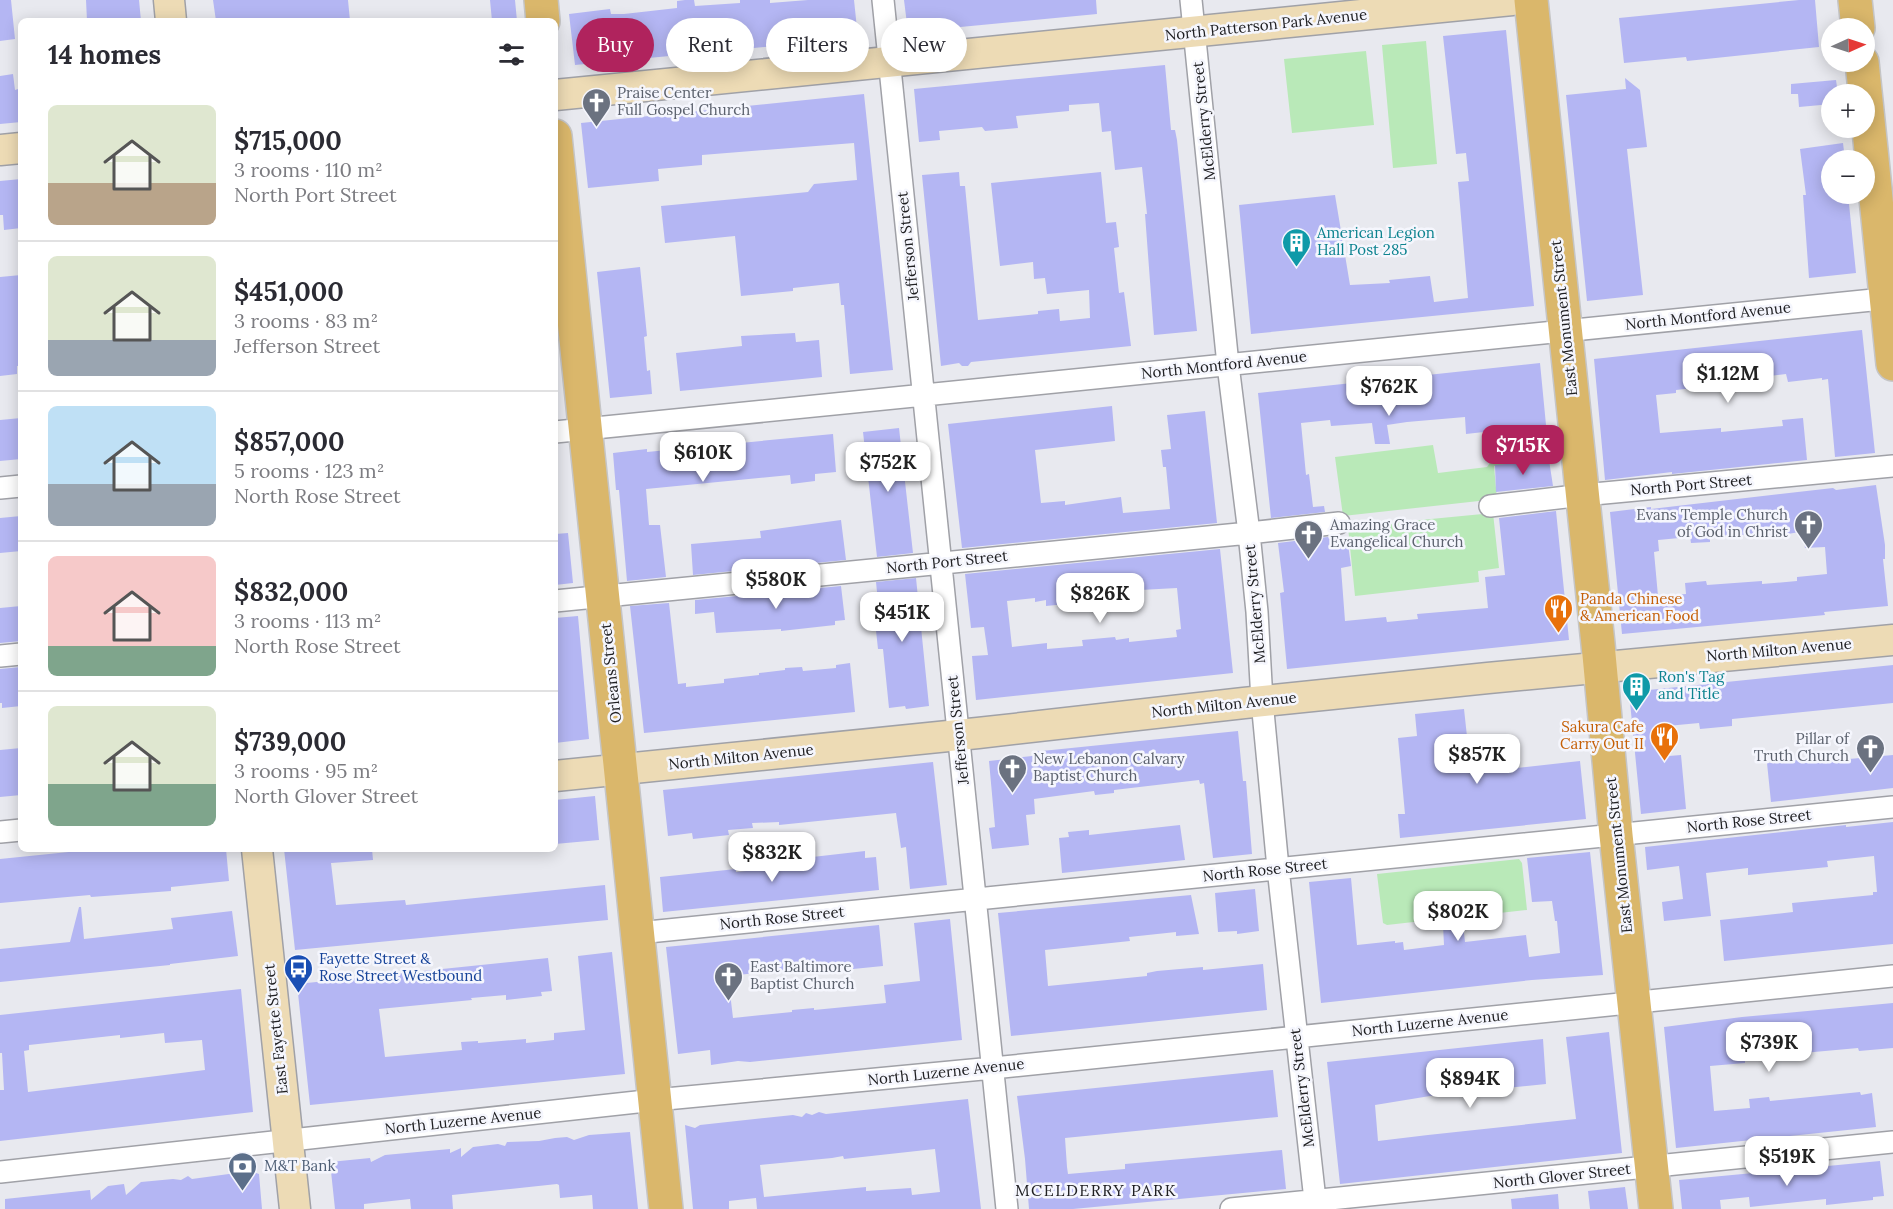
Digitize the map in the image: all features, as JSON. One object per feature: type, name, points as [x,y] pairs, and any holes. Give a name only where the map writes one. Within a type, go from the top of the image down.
[{"type":"main road","points":[[541,0],[543,18]]},
{"type":"main road","name":"East Monument Street","points":[[1531,0],[1656,1209]]},
{"type":"main road","points":[[1856,0],[1857,18]]},
{"type":"main road","points":[[1863,72],[1890,298],[1893,364]]},
{"type":"main road","name":"Orleans Street","points":[[558,195],[570,430],[603,596],[666,1209]]},
{"type":"street","points":[[169,0],[171,18]]},
{"type":"street","name":"Jefferson Street","points":[[882,0],[884,18]]},
{"type":"street","name":"McElderry Street","points":[[1191,0],[1227,365],[1249,533],[1278,868],[1315,1205]]},
{"type":"street","name":"North Patterson Park Avenue","points":[[967,54],[1512,0]]},
{"type":"street","name":"North Patterson Park Avenue","points":[[558,96],[881,63]]},
{"type":"street","name":"Jefferson Street","points":[[889,72],[1008,1209]]},
{"type":"street","points":[[0,150],[18,148]]},
{"type":"street","name":"North Montford Avenue","points":[[570,430],[1890,298]]},
{"type":"street","name":"North Port Street","points":[[1490,506],[1893,466]]},
{"type":"street","points":[[0,488],[18,486]]},
{"type":"street","name":"North Port Street","points":[[558,601],[1339,523]]},
{"type":"street","name":"North Milton Avenue","points":[[558,776],[1600,666],[1893,640]]},
{"type":"street","points":[[0,656],[18,654]]},
{"type":"street","name":"North Rose Street","points":[[638,933],[1893,807]]},
{"type":"street","points":[[0,832],[18,830]]},
{"type":"street","name":"East Fayette Street","points":[[257,852],[295,1209]]},
{"type":"street","name":"North Luzerne Avenue","points":[[0,1172],[655,1100],[993,1068],[1893,976]]},
{"type":"street","name":"North Glover Street","points":[[1231,1209],[1315,1205],[1652,1166],[1893,1142]]},
{"type":"green space","points":[[1426,41],[1437,164],[1393,168],[1382,45]]},
{"type":"green space","points":[[1366,51],[1374,125],[1292,133],[1284,59]]},
{"type":"green space","points":[[1546,425],[1549,460],[1494,466],[1497,499],[1343,516],[1335,457],[1433,445],[1438,473],[1487,467],[1492,460],[1491,431]]},
{"type":"green space","points":[[1493,513],[1499,568],[1478,571],[1479,582],[1355,596],[1348,527]]},
{"type":"green space","points":[[1519,859],[1522,863],[1527,910],[1455,918],[1452,915],[1449,918],[1387,925],[1383,923],[1377,874]]},
{"type":"building","points":[[0,0],[11,0],[15,39],[0,41]]},
{"type":"building","points":[[86,0],[139,0],[141,18],[87,18]]},
{"type":"building","points":[[213,0],[348,0],[350,18],[216,18]]},
{"type":"building","points":[[490,0],[515,0],[517,18],[492,18]]},
{"type":"building","points":[[694,0],[695,6],[740,3],[740,0],[770,0],[770,3],[854,0],[856,18],[766,18],[766,47],[754,48],[754,18],[666,18],[666,56],[654,57],[654,18],[576,18],[575,65],[569,14],[610,9],[611,14],[624,14],[677,8],[677,1]]},
{"type":"building","points":[[904,0],[1096,0],[1097,14],[967,26],[967,18],[906,18]]},
{"type":"building","points":[[1815,0],[1819,47],[1687,61],[1686,57],[1624,63],[1619,18]]},
{"type":"building","points":[[1506,30],[1534,306],[1251,334],[1239,205],[1335,195],[1350,285],[1390,283],[1389,280],[1430,276],[1434,302],[1468,298],[1458,182],[1469,181],[1466,153],[1456,154],[1443,36]]},
{"type":"building","points":[[1165,65],[1171,130],[1175,130],[1177,140],[1197,331],[1154,335],[1142,167],[1115,170],[1111,131],[1102,132],[1099,103],[1069,105],[1069,111],[1016,116],[1018,128],[985,131],[982,127],[939,131],[940,140],[919,142],[914,89]]},
{"type":"building","points":[[13,74],[15,90],[18,89],[18,122],[0,124],[0,76]]},
{"type":"building","points":[[1625,78],[1640,90],[1647,147],[1627,149],[1643,295],[1587,301],[1566,95],[1626,89]]},
{"type":"building","points":[[1836,80],[1837,84],[1821,84],[1821,105],[1799,107],[1798,94],[1791,94],[1791,84]]},
{"type":"building","points":[[864,94],[893,370],[850,374],[844,305],[841,305],[839,283],[793,288],[793,291],[741,296],[735,236],[665,243],[661,206],[808,192],[814,184],[857,180],[854,143],[702,155],[702,165],[658,169],[659,181],[588,188],[581,123]]},
{"type":"building","points":[[1843,143],[1844,150],[1821,150],[1821,204],[1849,204],[1856,273],[1809,278],[1803,195],[1806,195],[1800,149]]},
{"type":"building","points":[[959,172],[960,186],[965,186],[978,320],[1038,314],[1038,311],[1059,309],[1060,321],[1090,318],[1089,290],[1047,294],[1045,278],[1034,279],[1033,262],[1000,266],[991,183],[1101,172],[1106,223],[1116,222],[1119,247],[1114,248],[1119,293],[1124,292],[1131,346],[971,362],[968,366],[962,366],[959,363],[941,366],[922,175]]},
{"type":"building","points":[[18,179],[18,228],[4,230],[3,215],[0,215],[0,181]]},
{"type":"building","points":[[640,267],[647,336],[644,337],[647,371],[650,370],[652,394],[610,398],[597,272]]},
{"type":"building","points":[[18,275],[17,374],[0,376],[0,277]]},
{"type":"building","points":[[1862,330],[1875,453],[1835,457],[1828,379],[1788,382],[1786,374],[1656,395],[1660,433],[1721,428],[1721,432],[1783,426],[1782,420],[1803,418],[1807,460],[1605,480],[1594,359]]},
{"type":"building","points":[[795,333],[796,342],[819,340],[822,377],[680,391],[676,353],[742,346],[741,336]]},
{"type":"building","points":[[1540,363],[1546,425],[1466,434],[1465,417],[1407,422],[1387,425],[1390,444],[1375,444],[1372,423],[1331,426],[1330,420],[1301,423],[1306,475],[1309,474],[1313,507],[1324,506],[1325,512],[1271,518],[1258,393]]},
{"type":"building","points":[[1112,406],[1115,441],[1035,450],[1041,503],[1065,501],[1065,505],[1121,497],[1123,513],[1170,509],[1166,467],[1163,467],[1161,450],[1171,449],[1167,415],[1205,411],[1217,523],[962,548],[948,424]]},
{"type":"building","points":[[18,418],[18,459],[0,461],[0,420]]},
{"type":"building","points":[[899,428],[913,553],[877,557],[863,432]]},
{"type":"building","points":[[833,434],[836,472],[815,474],[815,481],[791,484],[790,475],[646,489],[649,525],[660,525],[666,577],[627,581],[619,490],[616,490],[613,453],[647,449],[647,452]]},
{"type":"building","points":[[1549,460],[1553,486],[1496,492],[1495,465]]},
{"type":"building","points":[[1876,485],[1885,545],[1885,559],[1883,559],[1888,606],[1824,612],[1825,615],[1622,634],[1610,512],[1833,488],[1836,490]],"holes":[[[1763,533],[1763,538],[1803,533],[1805,548],[1825,547],[1827,574],[1797,577],[1797,581],[1762,584],[1762,581],[1707,585],[1706,581],[1685,583],[1686,594],[1658,596],[1654,552],[1659,551],[1658,540],[1690,537],[1691,543],[1710,542],[1710,538]]]},
{"type":"building","points":[[1556,511],[1569,640],[1287,669],[1280,593],[1284,592],[1278,543],[1336,536],[1337,541],[1343,540],[1344,544],[1348,544],[1351,566],[1341,568],[1345,621],[1386,617],[1387,622],[1418,619],[1417,614],[1488,608],[1485,577],[1505,575],[1499,518]]},
{"type":"building","points":[[18,516],[18,551],[0,553],[0,518]]},
{"type":"building","points":[[841,520],[846,560],[693,575],[691,544],[761,538],[760,531]]},
{"type":"building","points":[[568,533],[573,583],[558,585],[558,534]]},
{"type":"building","points":[[1220,549],[1233,673],[976,700],[972,656],[988,655],[984,627],[971,628],[965,574]],"holes":[[[1177,588],[1181,629],[1176,630],[1177,637],[1129,642],[1129,638],[1116,640],[1115,637],[1082,640],[1083,646],[1047,649],[1047,643],[1012,647],[1007,601],[1035,598],[1035,602],[1046,600],[1046,606],[1066,604],[1066,601],[1104,597],[1104,592]]]},
{"type":"building","points":[[916,578],[929,706],[906,709],[905,706],[889,708],[883,649],[878,649],[873,603],[878,602],[876,582]]},
{"type":"building","points":[[841,586],[845,620],[835,621],[835,625],[781,631],[781,629],[716,633],[714,612],[695,614],[695,600]]},
{"type":"building","points":[[669,603],[678,684],[686,683],[686,687],[724,683],[724,679],[759,675],[759,673],[785,670],[785,668],[802,667],[803,671],[836,668],[836,665],[850,663],[855,712],[644,733],[630,606]]},
{"type":"building","points":[[18,606],[18,641],[0,643],[0,608]]},
{"type":"building","points":[[578,616],[589,739],[558,743],[558,618]]},
{"type":"building","points":[[1893,665],[1893,703],[1732,719],[1732,726],[1700,729],[1699,723],[1667,726],[1669,756],[1681,755],[1686,809],[1641,814],[1629,692]]},
{"type":"building","points":[[18,667],[18,706],[2,708],[0,669]]},
{"type":"building","points":[[1464,709],[1471,773],[1580,761],[1586,819],[1400,838],[1398,814],[1405,814],[1398,738],[1417,736],[1415,714]]},
{"type":"building","points":[[1238,731],[1243,781],[1246,781],[1252,854],[1213,858],[1204,783],[1200,784],[1199,780],[1114,790],[1114,793],[1095,795],[1094,791],[1034,799],[1035,814],[1026,815],[1029,845],[992,849],[989,828],[995,827],[989,761],[1032,756],[1032,752]]},
{"type":"building","points":[[18,748],[18,795],[0,797],[0,750]]},
{"type":"building","points":[[1893,755],[1893,788],[1771,802],[1767,763],[1838,756],[1838,760]]},
{"type":"building","points":[[933,762],[947,885],[910,889],[906,847],[901,848],[896,813],[779,825],[779,822],[752,823],[753,828],[728,830],[729,835],[693,839],[692,833],[668,836],[663,790]]},
{"type":"building","points":[[595,796],[599,840],[558,844],[558,800]]},
{"type":"building","points":[[1893,822],[1893,944],[1724,961],[1720,920],[1793,912],[1792,903],[1873,895],[1873,892],[1877,892],[1874,856],[1827,861],[1828,867],[1748,875],[1748,868],[1706,873],[1711,916],[1664,921],[1662,902],[1683,899],[1679,866],[1647,870],[1645,847]]},
{"type":"building","points":[[1180,825],[1185,860],[1062,873],[1059,838],[1069,837],[1068,832],[1089,830],[1089,835]]},
{"type":"building","points":[[865,851],[865,858],[876,857],[879,890],[663,912],[660,877],[736,869],[736,872],[796,866],[795,859]]},
{"type":"building","points":[[69,852],[226,852],[229,881],[171,887],[171,891],[0,903],[0,859]]},
{"type":"building","points":[[284,852],[372,852],[373,860],[331,863],[336,905],[405,900],[406,905],[605,885],[608,920],[295,950]]},
{"type":"building","points":[[1590,852],[1603,975],[1532,980],[1321,1003],[1309,882],[1351,878],[1357,945],[1395,941],[1395,943],[1403,942],[1404,950],[1444,945],[1443,925],[1463,924],[1465,942],[1526,935],[1529,957],[1560,953],[1557,921],[1555,921],[1552,901],[1532,902],[1527,858]]},
{"type":"building","points":[[1255,889],[1259,931],[1237,934],[1237,931],[1218,932],[1215,893]]},
{"type":"building","points":[[1191,895],[1199,934],[1176,936],[1176,932],[1129,937],[1130,941],[1045,950],[1048,986],[1147,976],[1147,973],[1157,971],[1203,967],[1203,970],[1263,964],[1267,1010],[1011,1036],[998,913]]},
{"type":"building","points":[[79,907],[81,907],[84,939],[173,929],[171,918],[232,911],[238,956],[0,982],[0,949],[70,942]]},
{"type":"building","points":[[950,919],[962,1040],[711,1065],[710,1050],[678,1054],[666,947],[879,925],[883,966],[823,972],[822,966],[728,976],[733,1018],[792,1012],[792,1010],[886,1003],[884,985],[920,981],[914,923]]},
{"type":"building","points":[[612,952],[625,1074],[310,1105],[297,984],[548,958],[552,991],[541,992],[542,996],[506,1000],[506,995],[379,1009],[385,1057],[462,1050],[461,1042],[526,1039],[526,1043],[554,1040],[554,1033],[585,1030],[578,956]]},
{"type":"building","points":[[241,989],[253,1112],[0,1141],[0,1090],[4,1090],[2,1053],[0,1053],[0,1015]],"holes":[[[164,1033],[165,1043],[202,1040],[205,1070],[28,1092],[24,1051],[29,1050],[29,1045],[120,1035],[120,1038]]]},
{"type":"building","points":[[1893,1003],[1893,1048],[1859,1051],[1858,1048],[1803,1053],[1745,1060],[1745,1063],[1710,1066],[1714,1111],[1750,1108],[1749,1099],[1769,1097],[1770,1101],[1860,1092],[1861,1095],[1872,1093],[1876,1127],[1676,1148],[1664,1027],[1742,1017]]},
{"type":"building","points":[[1609,1032],[1622,1153],[1340,1184],[1327,1062],[1543,1039],[1546,1084],[1430,1096],[1375,1105],[1378,1141],[1576,1119],[1566,1037]]},
{"type":"building","points":[[1273,1070],[1278,1117],[1065,1138],[1067,1167],[1068,1174],[1125,1169],[1125,1164],[1282,1150],[1286,1189],[1073,1209],[1029,1209],[1017,1096]]},
{"type":"building","points":[[968,1099],[981,1209],[757,1209],[756,1198],[729,1201],[729,1209],[693,1209],[685,1125],[695,1128],[700,1125],[793,1115],[802,1117],[806,1113],[826,1114]],"holes":[[[935,1149],[940,1192],[912,1195],[911,1188],[866,1191],[866,1187],[764,1197],[760,1165]]]},
{"type":"building","points":[[630,1132],[638,1209],[593,1209],[592,1195],[560,1198],[557,1184],[452,1195],[453,1209],[411,1209],[410,1199],[364,1204],[364,1209],[335,1209],[330,1162],[370,1158],[371,1162],[385,1155],[450,1149],[450,1153],[461,1148],[461,1157],[473,1147],[498,1144],[505,1146],[507,1142],[567,1137],[574,1140],[589,1135]]},
{"type":"building","points":[[1880,1161],[1884,1196],[1873,1197],[1873,1200],[1826,1205],[1826,1199],[1750,1207],[1749,1197],[1720,1200],[1721,1209],[1682,1209],[1679,1180]]},
{"type":"building","points":[[251,1171],[259,1174],[262,1209],[5,1209],[5,1199],[90,1190],[91,1200],[108,1186],[124,1184],[126,1195],[141,1182],[181,1180],[188,1176],[192,1179]]},
{"type":"building","points":[[1625,1187],[1628,1209],[1590,1209],[1588,1191]]},
{"type":"building","points":[[1558,1194],[1559,1209],[1512,1209],[1511,1199]]},
{"type":"place","name":"Praise Center Full Gospel Church","points":[[596,128]]},
{"type":"place","name":"American Legion Hall Post 285","points":[[1296,268]]},
{"type":"place","name":"Evans Temple Church of God in Christ","points":[[1809,550]]},
{"type":"place","name":"Amazing Grace Evangelical Church","points":[[1309,560]]},
{"type":"place","name":"Panda Chinese & American Food","points":[[1559,634]]},
{"type":"place","name":"Ron's Tag and Title","points":[[1637,712]]},
{"type":"place","name":"Sakura Cafe Carry Out II","points":[[1665,762]]},
{"type":"place","name":"Pillar of Truth Church","points":[[1870,774]]},
{"type":"place","name":"New Lebanon Calvary Baptist Church","points":[[1012,794]]},
{"type":"place","name":"Fayette Street & Rose Street Westbound","points":[[298,994]]},
{"type":"place","name":"East Baltimore Baptist Church","points":[[729,1002]]},
{"type":"place","name":"M&T Bank","points":[[243,1192]]},
{"type":"district","name":"MCELDERRY PARK","points":[[1096,1190]]}]
